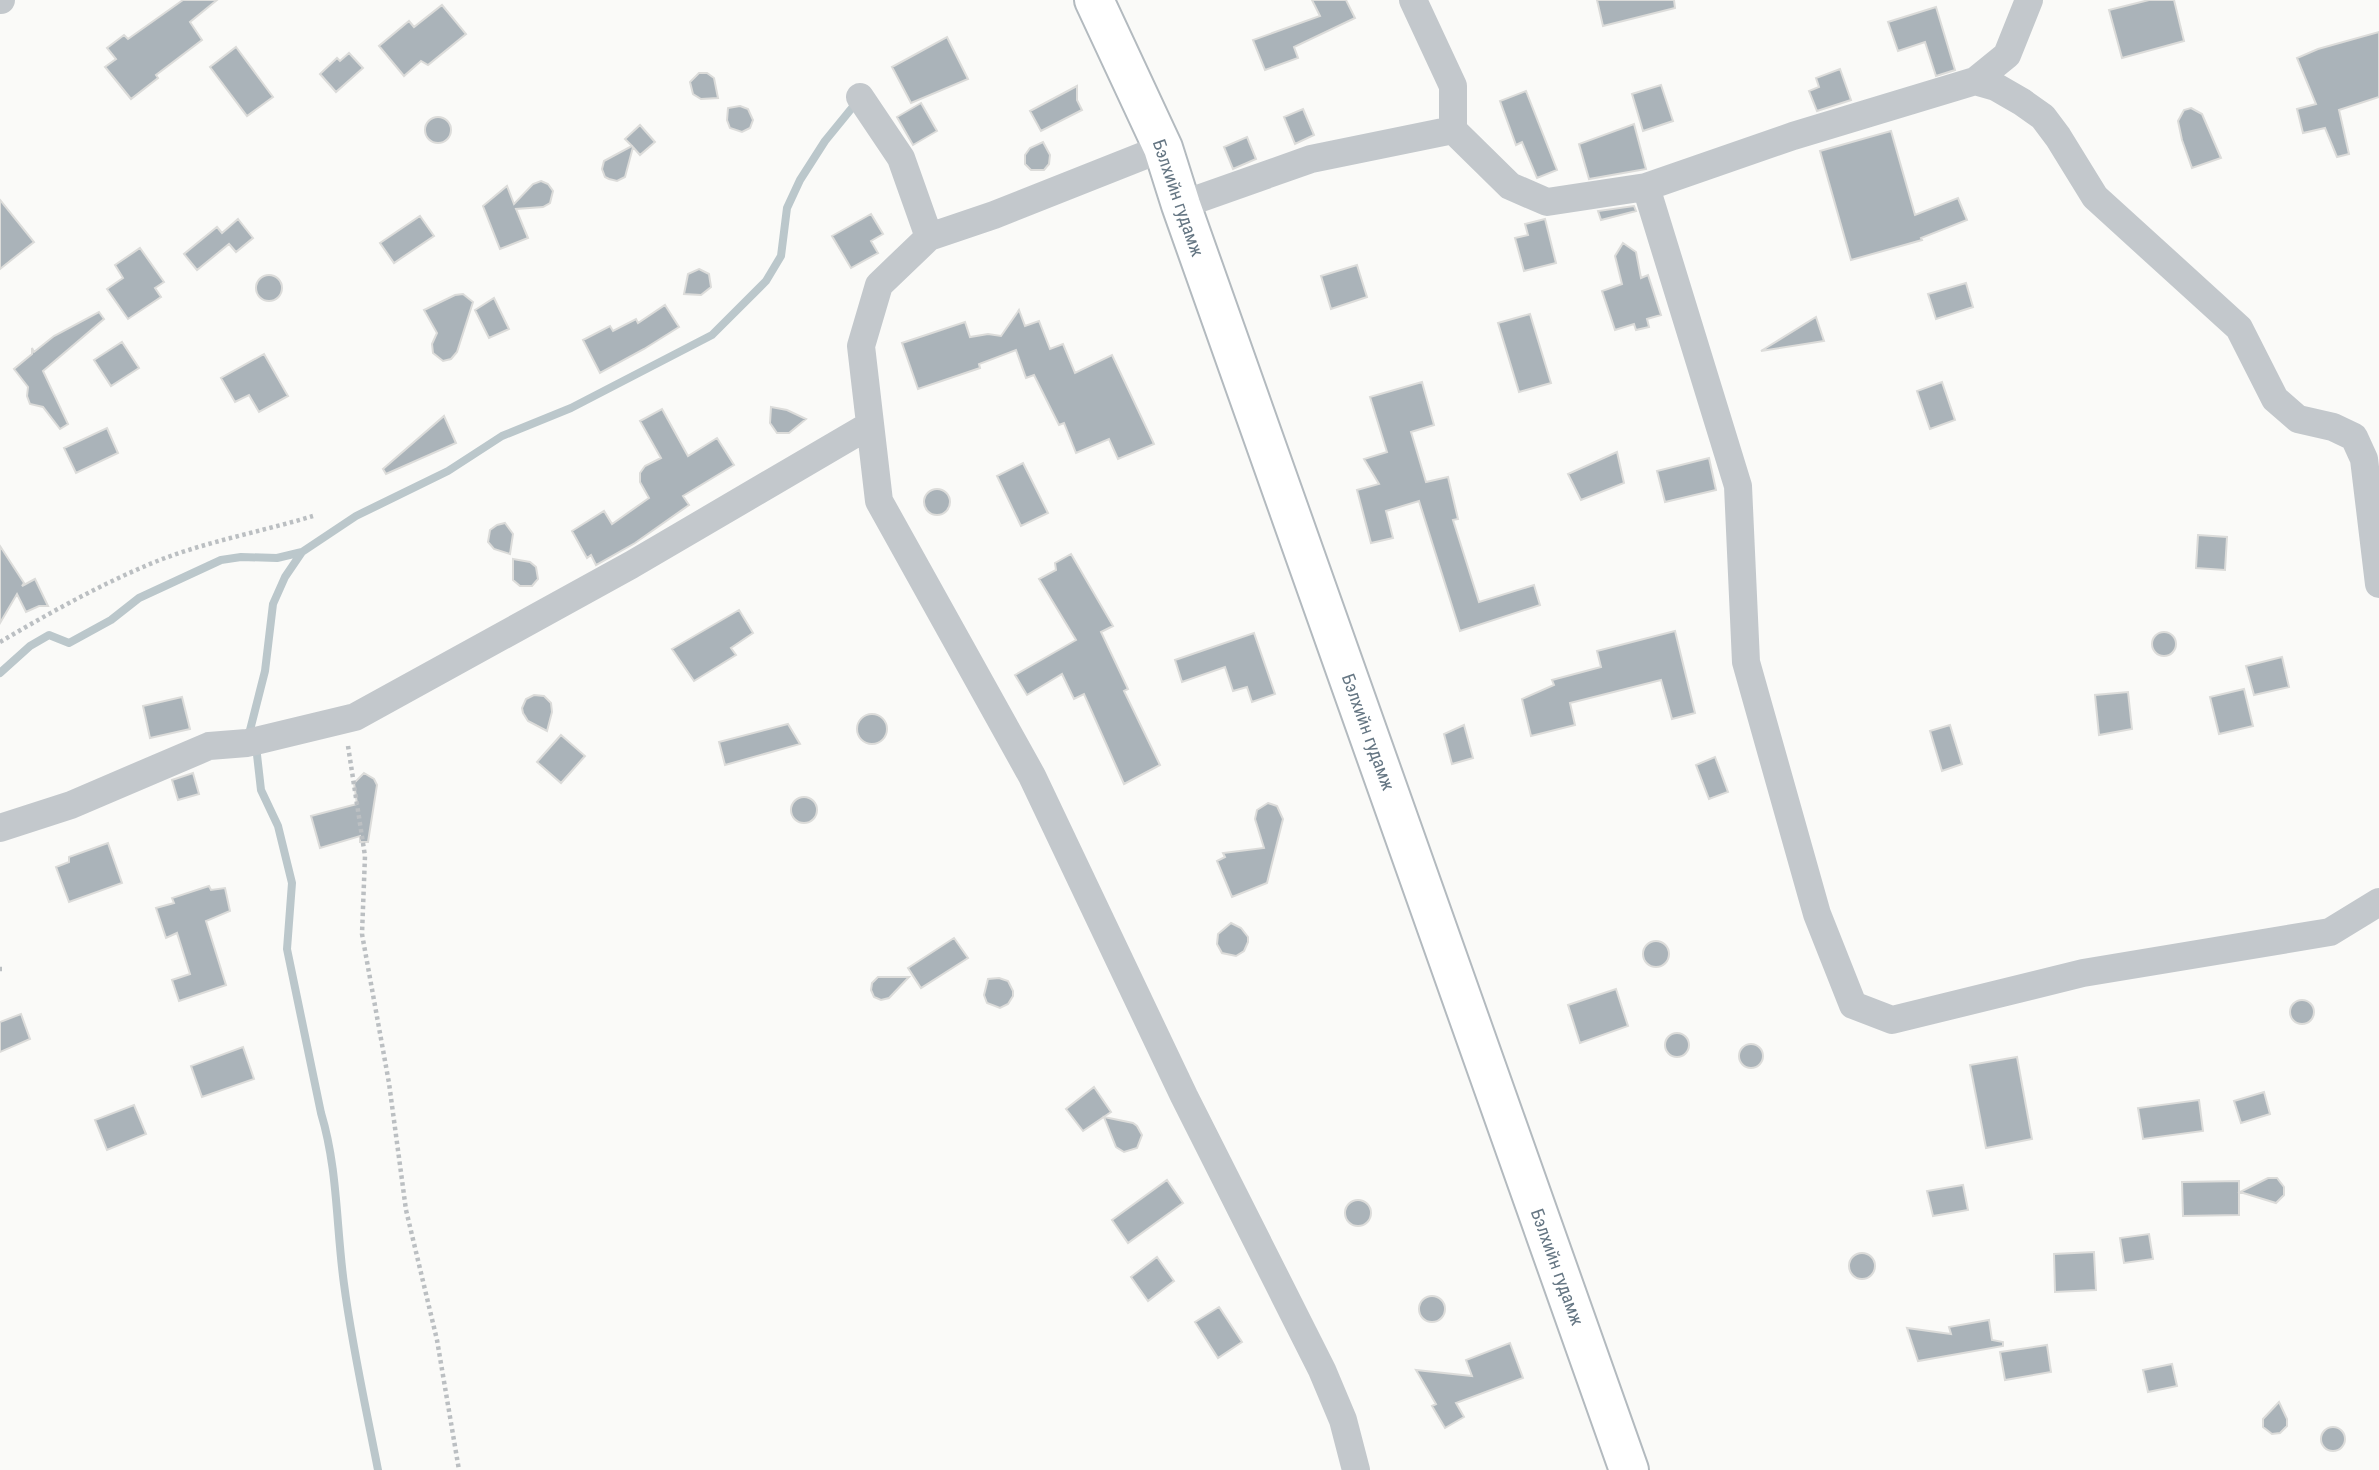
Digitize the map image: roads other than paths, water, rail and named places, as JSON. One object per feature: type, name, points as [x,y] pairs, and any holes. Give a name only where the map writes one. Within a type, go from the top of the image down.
[{"type":"main road","name":"Бэлхийн гудамж","points":[[1094,0],[1163,148],[1629,1470]]},
{"type":"street","points":[[1413,0],[1453,86],[1453,130],[1510,186],[1547,202],[1646,187],[1793,136],[1975,81],[2007,55],[2029,0]]},
{"type":"street","points":[[1975,81],[1996,87],[2043,117],[2059,137],[2095,197],[2239,328],[2275,399],[2298,419],[2333,427],[2354,437],[2364,459],[2379,584]]},
{"type":"street","points":[[860,97],[901,158],[929,237]]},
{"type":"street","points":[[1181,205],[1311,159],[1453,130]]},
{"type":"street","points":[[1163,148],[994,215],[929,237],[879,285],[861,346],[879,501],[1032,776],[1184,1096],[1322,1370],[1343,1420],[1356,1470]]},
{"type":"street","points":[[1646,187],[1738,486],[1746,662],[1817,914],[1853,1005],[1892,1020],[2083,973],[2330,932],[2379,902]]},
{"type":"street","points":[[0,828],[71,804],[209,747],[247,743],[355,717],[631,565],[870,425]]},
{"type":"waterway","points":[[0,673],[30,646],[49,635],[69,643],[111,620],[139,598],[221,560],[241,557],[277,558],[302,552],[356,516],[448,471],[502,436],[571,408],[712,335],[766,281],[781,256],[787,208],[800,180],[825,141],[856,103]]},
{"type":"waterway","points":[[248,738],[265,671],[273,604],[285,577],[302,552]]},
{"type":"waterway","points":[[256,746],[261,790],[278,826],[292,883],[287,949],[331,1155],[347,1307],[378,1470]]}]
